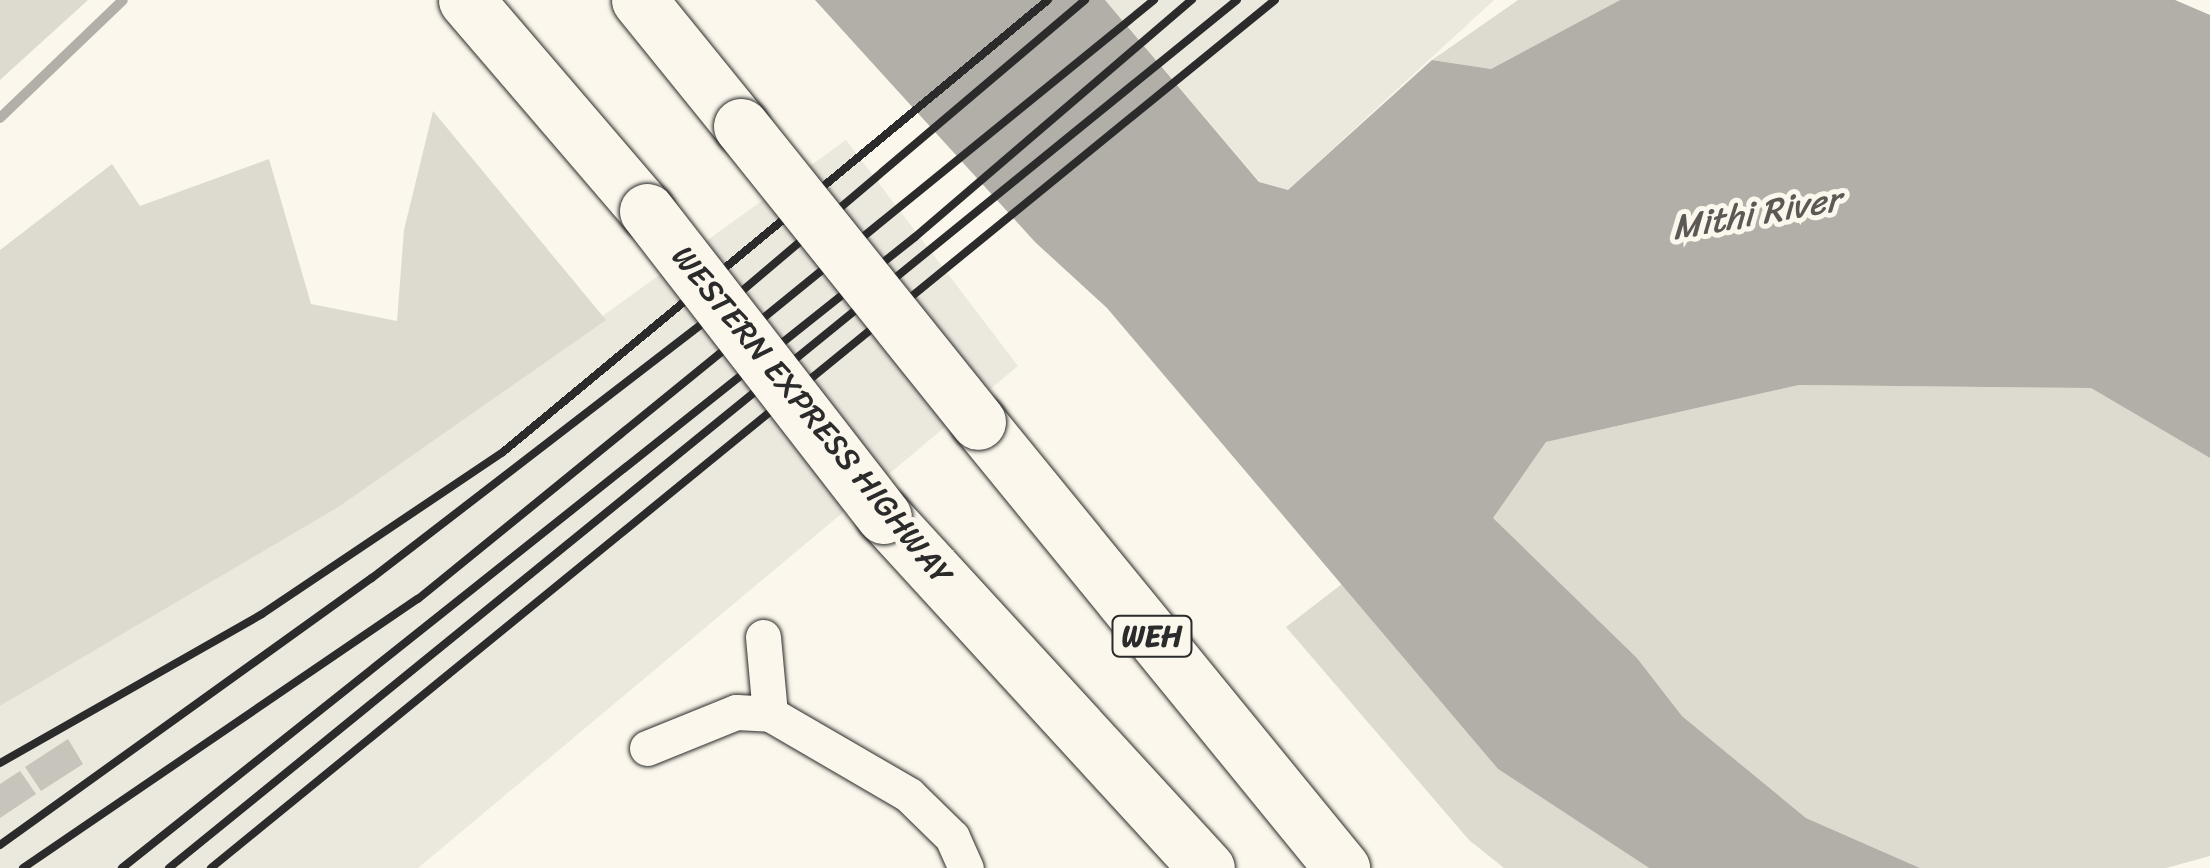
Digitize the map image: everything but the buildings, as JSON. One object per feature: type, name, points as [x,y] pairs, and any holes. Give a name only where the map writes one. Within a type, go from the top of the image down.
[{"type":"highway","name":"WESTERN EXPRESS HIGHWAY","points":[[466,0],[647,212],[884,516],[1207,868]]},
{"type":"highway","name":"WEH","points":[[639,0],[1339,862]]},
{"type":"street","points":[[763,637],[770,714]]},
{"type":"street","points":[[647,748],[736,712],[770,714],[909,795],[952,837],[966,868]]},
{"type":"shaded area","points":[[0,0],[88,0],[0,80]]},
{"type":"shaded area","points":[[1105,0],[1494,0],[1288,190],[1260,182]]},
{"type":"shaded area","points":[[1518,0],[1620,0],[1491,69],[1432,60]]},
{"type":"shaded area","points":[[433,111],[606,320],[337,508],[0,706],[0,250],[112,164],[140,206],[269,159],[311,304],[397,321],[404,230]]},
{"type":"shaded area","points":[[846,140],[1018,366],[418,868],[0,868],[0,706],[337,508]]},
{"type":"shaded area","points":[[1799,385],[2091,388],[2210,458],[2210,856],[2166,868],[1920,868],[1806,818],[1682,716],[1637,658],[1492,518],[1546,442]]},
{"type":"shaded area","points":[[1342,584],[1498,769],[1649,868],[1504,868],[1469,840],[1286,627]]},
{"type":"water","name":"Mithi River","points":[[815,0],[1105,0],[1259,182],[1288,190],[1432,60],[1491,69],[1620,0],[2175,0],[2210,15],[2210,458],[2091,388],[1799,385],[1546,442],[1493,518],[1637,658],[1682,716],[1806,818],[1920,868],[1649,868],[1498,769],[1107,308],[1035,242]]},
{"type":"waterway","points":[[0,118],[123,0]]},
{"type":"railway","points":[[0,763],[262,614],[503,452],[1048,0]]},
{"type":"railway","points":[[0,845],[372,578],[716,313],[1085,0]]},
{"type":"railway","points":[[23,868],[418,599],[1154,0]]},
{"type":"railway","points":[[122,868],[915,237],[1192,0]]},
{"type":"railway","points":[[169,868],[1237,0]]},
{"type":"railway","points":[[211,868],[1275,0]]}]
